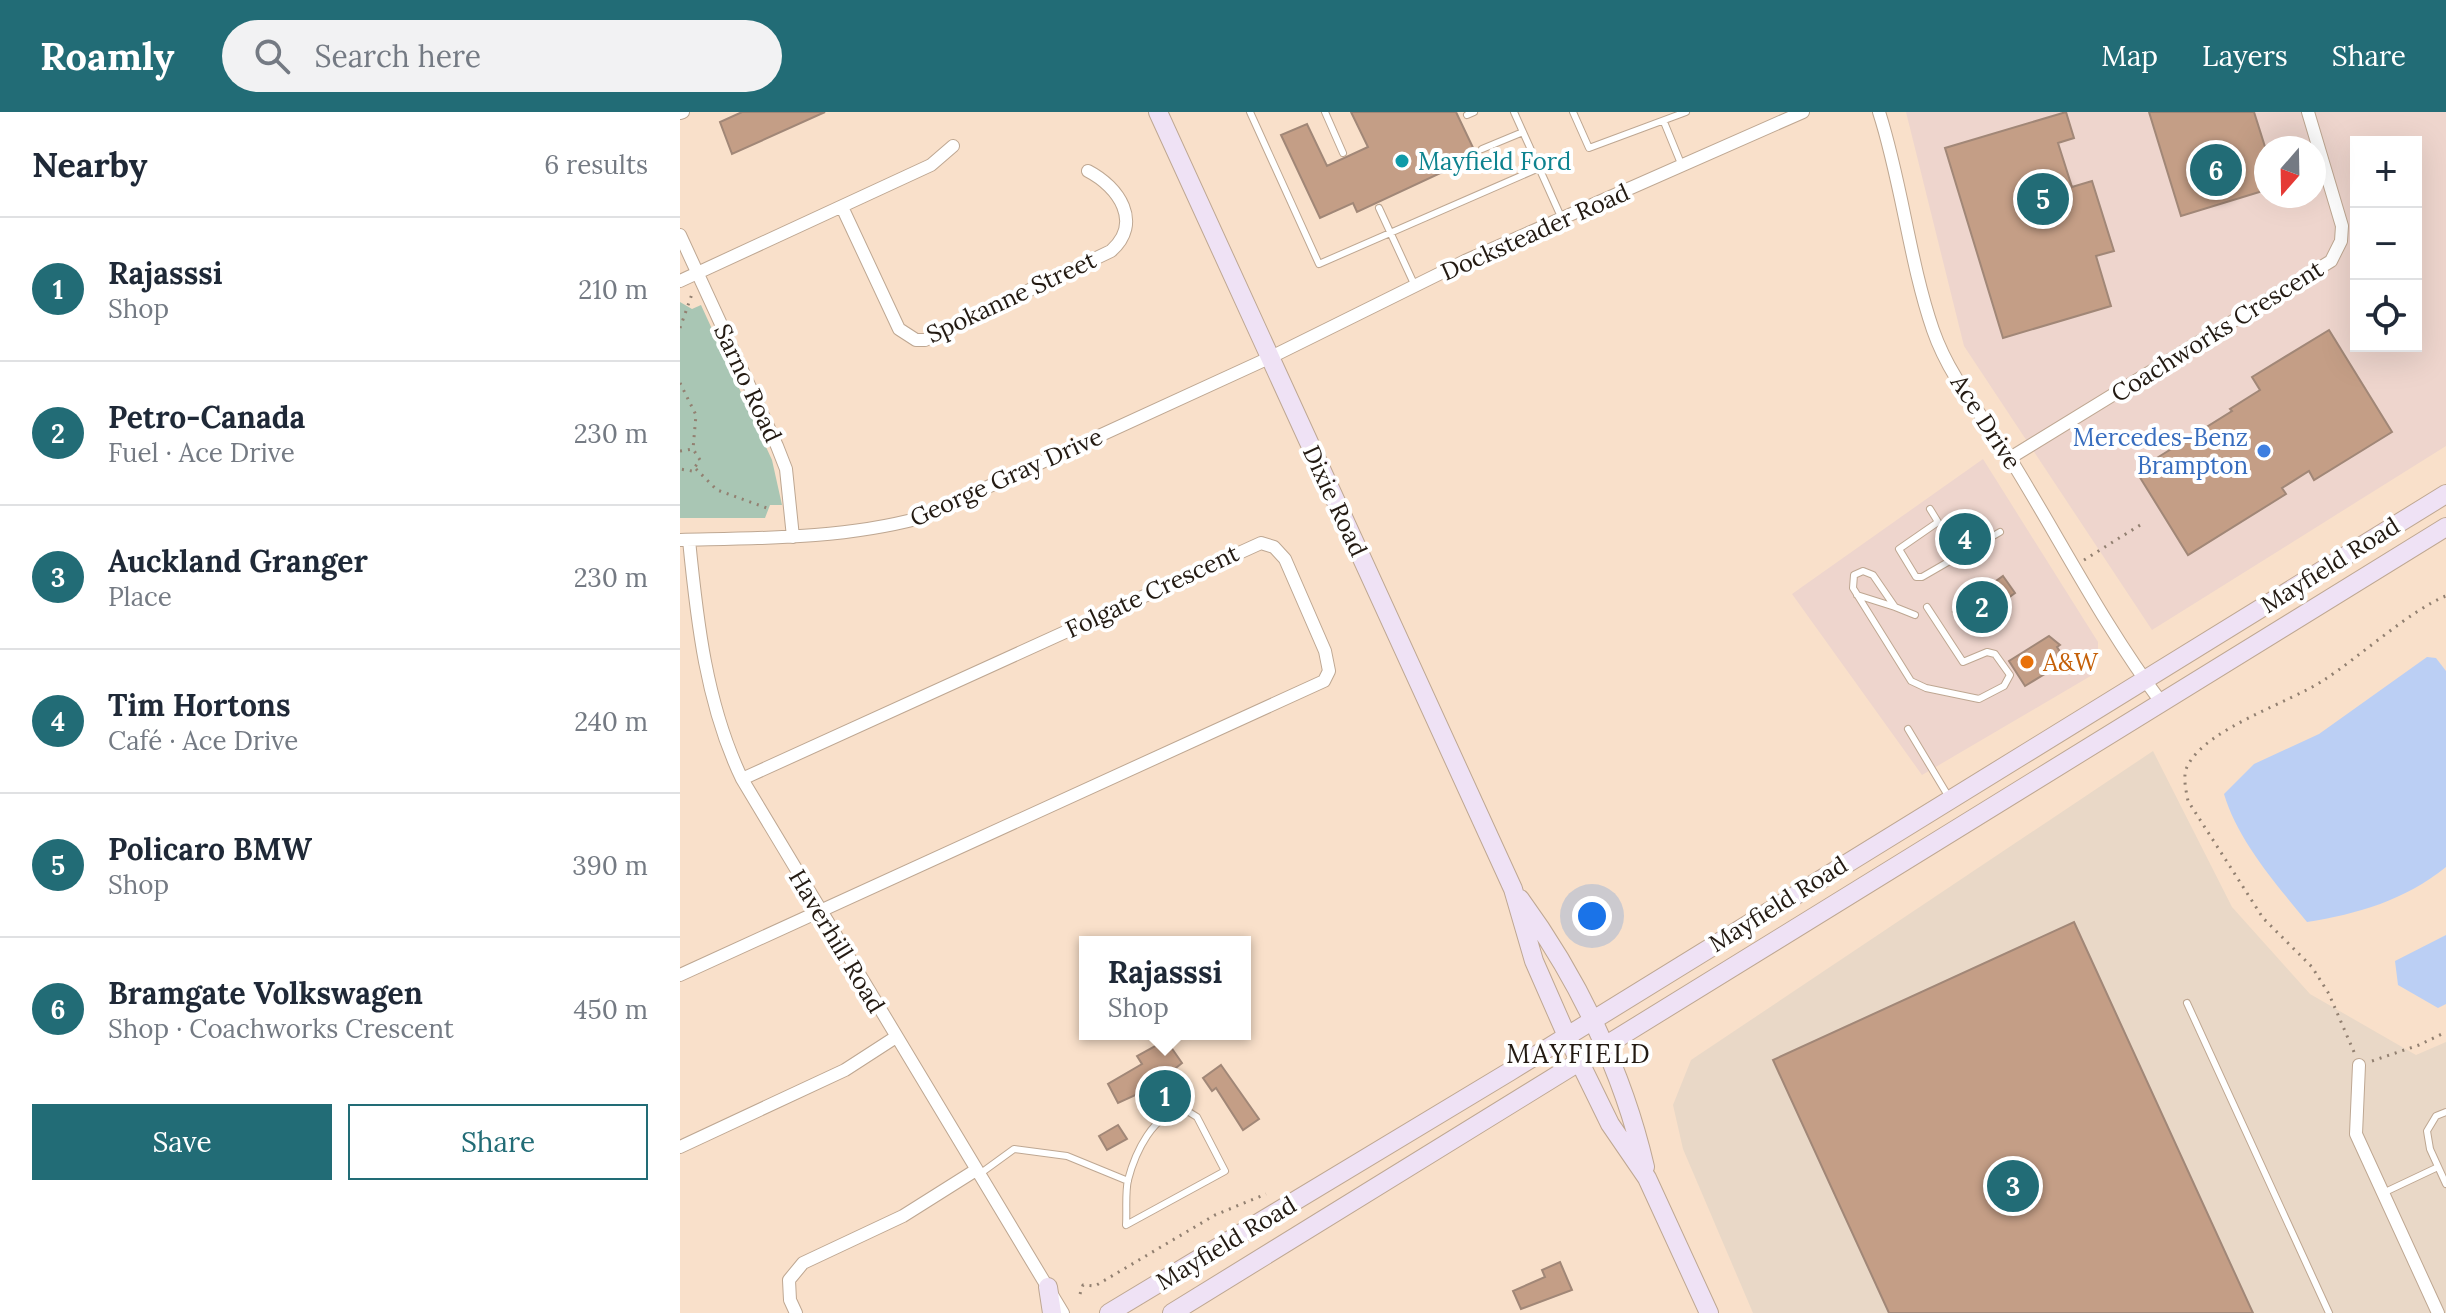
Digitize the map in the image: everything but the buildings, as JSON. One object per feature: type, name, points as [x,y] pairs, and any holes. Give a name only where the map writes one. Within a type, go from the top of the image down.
[{"type":"main road","name":"Dixie Road","points":[[1158,112],[1513,889],[1534,961],[1566,1034],[1610,1124],[1647,1178],[1709,1313]]},
{"type":"main road","name":"Mayfield Road","points":[[1109,1313],[2446,494]]},
{"type":"main road","name":"Mayfield Road","points":[[1172,1313],[2446,527]]},
{"type":"main road","name":"Dixie Road","points":[[1513,889],[1558,950],[1591,1019],[1632,1111],[1647,1178]]},
{"type":"main road","points":[[1048,1287],[1052,1313]]},
{"type":"street","name":"Docksteader Road","points":[[1269,358],[1415,286],[1803,112]]},
{"type":"street","name":"Ace Drive","points":[[1879,112],[1894,159],[1933,331],[1961,389],[2010,458],[2073,566],[2161,702]]},
{"type":"street","name":"Coachworks Crescent","points":[[2010,458],[2331,261],[2339,248],[2342,226],[2308,112]]},
{"type":"street","points":[[680,281],[931,165],[953,146]]},
{"type":"street","name":"Spokanne Street","points":[[842,207],[899,329],[916,340],[925,340],[1111,251],[1122,242],[1127,220],[1123,203],[1108,183],[1088,171]]},
{"type":"street","name":"Sarno Road","points":[[680,235],[777,446],[788,481],[793,537]]},
{"type":"street","name":"George Gray Drive","points":[[685,540],[793,537],[877,529],[920,518],[1269,358]]},
{"type":"street","name":"Haverhill Road","points":[[685,540],[703,653],[718,719],[742,779],[1063,1313]]},
{"type":"street","name":"Folgate Crescent","points":[[742,779],[1245,549],[1261,543],[1274,547],[1285,559],[1325,651],[1329,671],[1324,681],[820,912]]},
{"type":"street","points":[[680,975],[820,912]]},
{"type":"street","points":[[680,1147],[845,1070],[896,1037]]},
{"type":"street","points":[[2359,1065],[2356,1134],[2438,1313]]},
{"type":"street","points":[[796,1313],[790,1300],[789,1280],[803,1263],[903,1216],[978,1172]]},
{"type":"lane","points":[[1250,112],[1319,264],[1539,168]]},
{"type":"lane","points":[[1325,112],[1343,153]]},
{"type":"lane","points":[[1514,112],[1562,219]]},
{"type":"lane","points":[[1573,112],[1589,148],[1686,112]]},
{"type":"lane","points":[[1664,122],[1682,166]]},
{"type":"lane","points":[[1482,149],[1523,132]]},
{"type":"lane","points":[[1379,208],[1415,286]]},
{"type":"lane","points":[[1930,509],[1938,522],[1899,549],[1916,577],[1922,577],[2000,532]]},
{"type":"lane","points":[[1895,607],[1873,575],[1863,571],[1854,575],[1851,581],[1857,595],[1911,681],[1926,688],[1979,699],[2004,686],[2010,675],[1995,654],[1987,652],[1963,662],[1927,607]]},
{"type":"lane","points":[[1857,595],[1915,615]]},
{"type":"lane","points":[[1908,729],[1950,799]]},
{"type":"lane","points":[[2187,1003],[2329,1313]]},
{"type":"lane","points":[[1180,1109],[1197,1117],[1225,1171],[1126,1225],[1128,1181],[1152,1126],[1180,1109]]},
{"type":"lane","points":[[2446,1112],[2436,1116],[2427,1131],[2446,1184]]},
{"type":"lane","points":[[978,1172],[1014,1149],[1067,1156],[1128,1181]]},
{"type":"lane","points":[[2383,1193],[2438,1167]]},
{"type":"path","points":[[680,328],[692,294]]},
{"type":"path","points":[[680,383],[696,415],[693,449],[700,460],[696,469],[687,472],[680,469]]},
{"type":"path","points":[[680,451],[693,449]]},
{"type":"path","points":[[696,469],[717,490],[767,508]]},
{"type":"path","points":[[2073,566],[2145,522]]},
{"type":"path","points":[[2446,596],[2321,682],[2259,712],[2212,741],[2187,765],[2185,781],[2188,801],[2263,918],[2320,980],[2340,1017],[2359,1065],[2419,1045],[2446,1032]]},
{"type":"path","points":[[1080,1294],[1083,1285],[1095,1286],[1215,1215],[1266,1194]]},
{"type":"shaded area","points":[[1906,112],[2446,112],[2446,446],[2152,630],[1964,346]]},
{"type":"shaded area","points":[[1983,459],[2098,642],[2098,662],[2094,674],[1922,775],[1792,594]]},
{"type":"shaded area","points":[[2153,751],[2232,907],[2310,994],[2416,1055],[2446,1042],[2446,1313],[1753,1313],[1683,1149],[1673,1105],[1691,1060]]},
{"type":"green space","points":[[680,302],[692,309],[701,305],[772,460],[782,505],[770,505],[765,518],[680,518]]},
{"type":"water","points":[[2427,657],[2436,658],[2446,671],[2446,867],[2414,888],[2380,904],[2307,922],[2248,845],[2224,794],[2254,764],[2319,734]]},
{"type":"water","points":[[2446,935],[2446,1004],[2438,1008],[2398,985],[2395,961]]},
{"type":"place","name":"Mayfield Ford","points":[[1402,161]]},
{"type":"place","name":"Bramgate Volkswagen","points":[[2216,170]]},
{"type":"place","name":"Policaro BMW","points":[[2043,199]]},
{"type":"place","name":"Mercedes-Benz Brampton","points":[[2264,451]]},
{"type":"place","name":"Tim Hortons","points":[[1965,539]]},
{"type":"place","name":"Petro-Canada","points":[[1982,607]]},
{"type":"place","name":"A&W","points":[[2027,662]]},
{"type":"place","name":"Rajasssi","points":[[1165,1096]]},
{"type":"place","name":"Auckland Granger","points":[[2013,1186]]},
{"type":"district","name":"MAYFIELD","points":[[1579,1053]]}]
